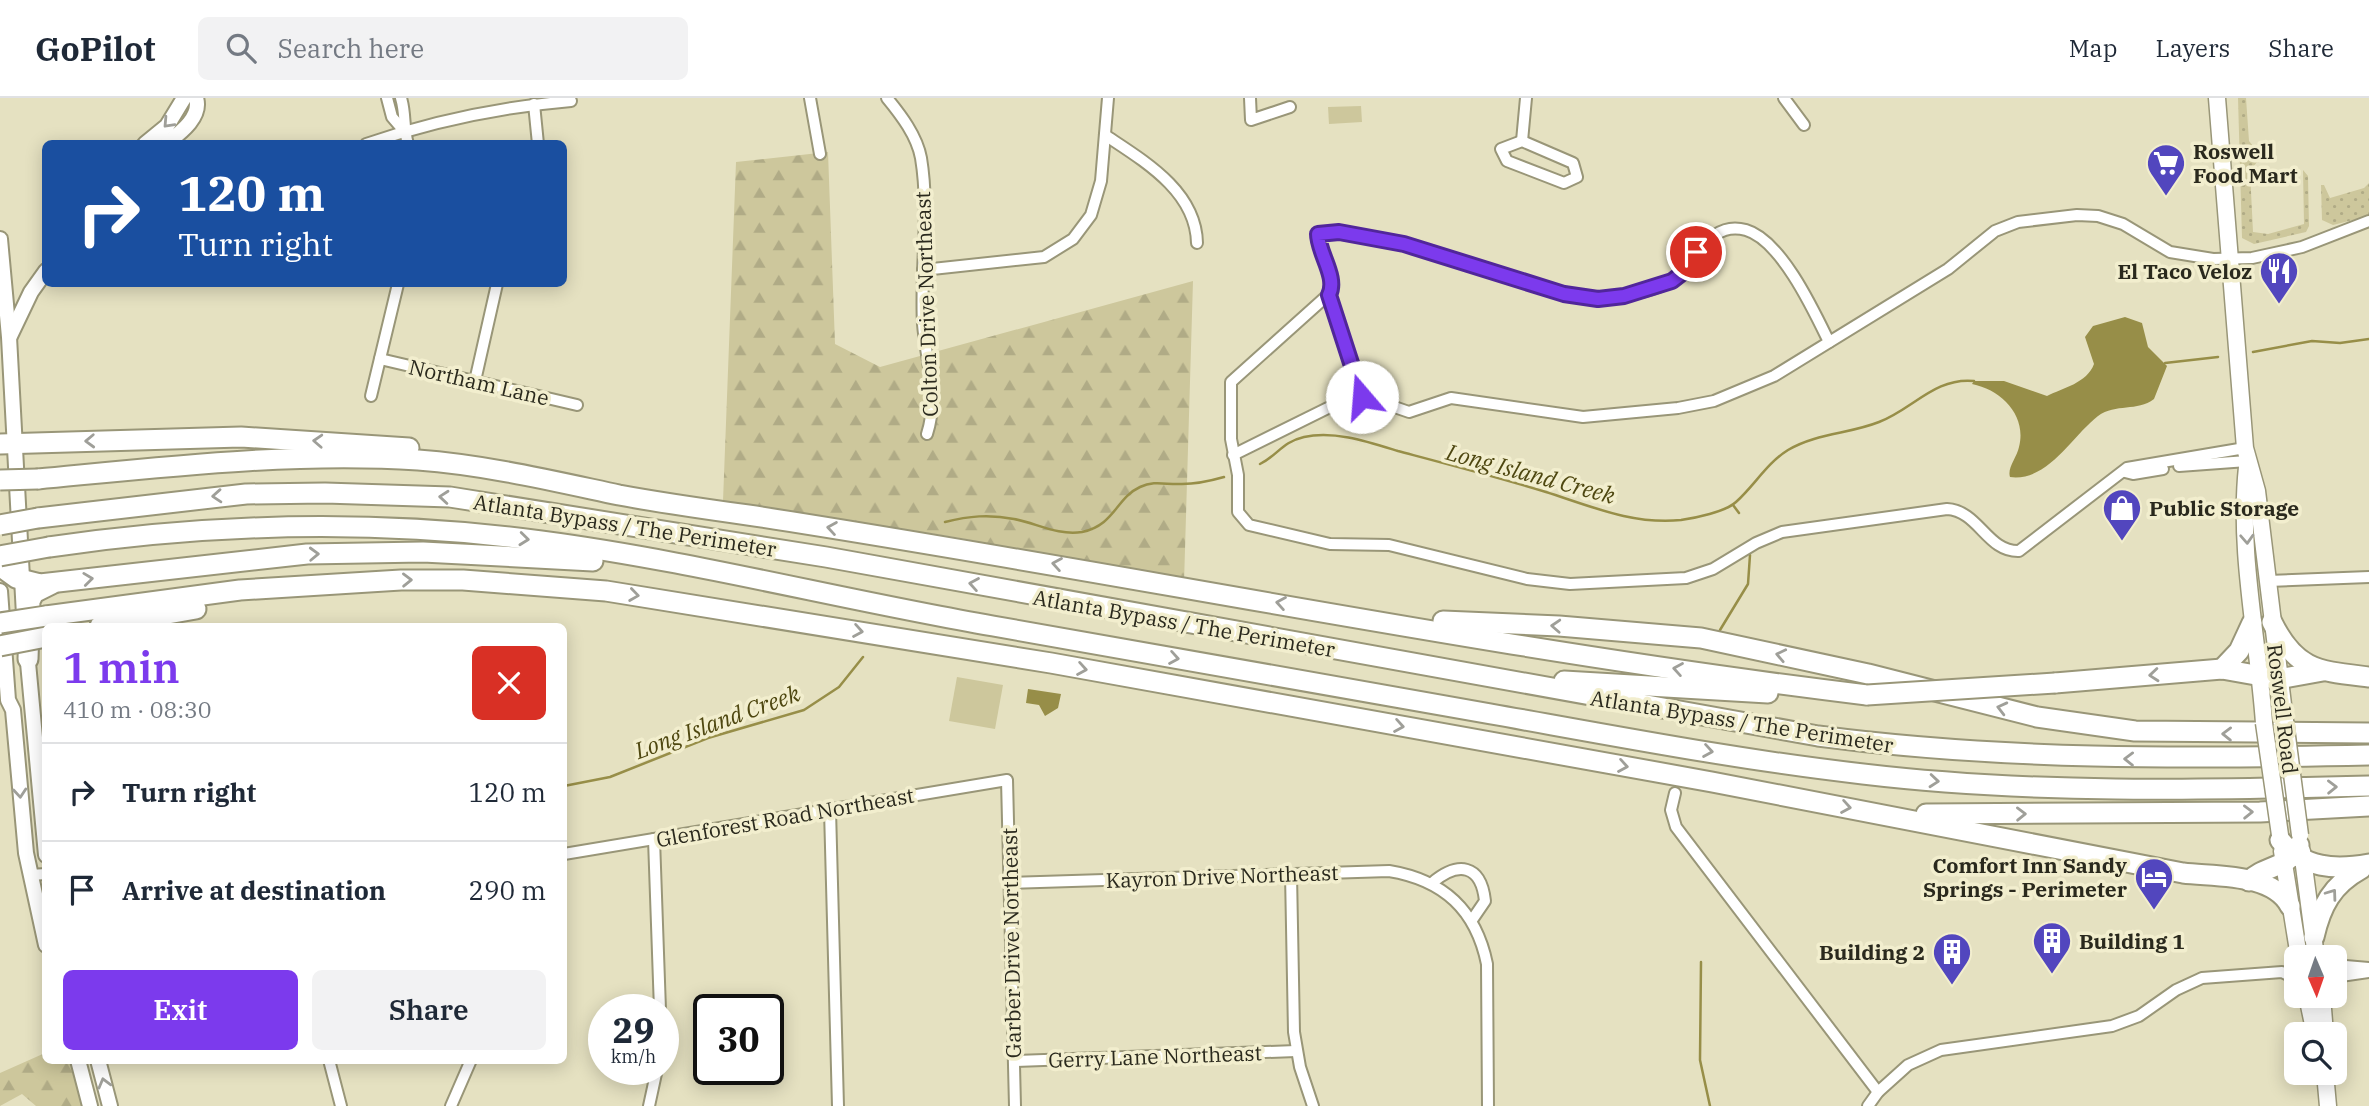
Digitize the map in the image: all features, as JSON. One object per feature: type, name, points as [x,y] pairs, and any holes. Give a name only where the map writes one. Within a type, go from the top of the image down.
[{"type":"highway","points":[[7,444],[241,437],[391,446],[535,471],[625,496]]},
{"type":"highway","points":[[0,480],[251,461],[361,458],[422,460],[491,469],[625,496],[989,552],[1348,617],[1704,674],[1867,695]]},
{"type":"highway","name":"Atlanta Bypass / The Perimeter","points":[[0,525],[38,518],[246,494],[403,494],[450,498],[826,557],[1469,676],[1768,728],[1919,748],[2113,758],[2369,755]]},
{"type":"highway","name":"Atlanta Bypass / The Perimeter","points":[[0,556],[48,547],[206,529],[360,526],[541,541],[962,621],[1641,741],[1863,774],[2073,789],[2369,786]]},
{"type":"highway","points":[[0,566],[20,580],[56,583],[279,555],[348,553],[500,555],[719,573]]},
{"type":"highway","points":[[0,623],[240,590],[339,584],[463,579],[594,590],[690,603],[1051,663],[1879,813],[2184,873],[2249,881],[2277,890],[2290,906]]},
{"type":"highway","points":[[28,659],[30,601],[34,593],[56,583]]},
{"type":"highway","points":[[117,623],[339,584]]},
{"type":"highway","points":[[1348,617],[1559,626],[1701,638],[1868,674],[2037,717],[2135,731],[2369,733]]},
{"type":"highway","points":[[2222,669],[2262,623],[2295,658],[2323,671]]},
{"type":"highway","points":[[0,646],[42,638]]},
{"type":"highway","points":[[1469,676],[1724,692],[1867,695],[2222,669],[2269,678],[2323,671],[2369,677]]},
{"type":"highway","points":[[1879,813],[2260,812],[2369,806]]},
{"type":"highway","points":[[2249,881],[2292,846],[2330,869],[2369,865]]},
{"type":"highway","points":[[2317,945],[2319,916],[2331,893],[2347,877],[2369,865]]},
{"type":"main road","points":[[150,140],[167,126],[184,98]]},
{"type":"main road","points":[[170,140],[194,117],[198,105],[196,98]]},
{"type":"main road","name":"Roswell Road","points":[[2217,98],[2228,259],[2246,454],[2244,492],[2269,678],[2285,721],[2292,846],[2290,906],[2295,945]]},
{"type":"main road","points":[[0,239],[9,337],[7,444],[42,811]]},
{"type":"main road","points":[[9,337],[25,303],[42,277]]},
{"type":"main road","name":"Roswell Road","points":[[2246,454],[2257,491],[2267,581],[2262,623]]},
{"type":"main road","points":[[0,591],[8,700],[13,710],[30,875],[42,928]]},
{"type":"main road","name":"Roswell Road","points":[[2269,678],[2264,723],[2315,945]]},
{"type":"main road","points":[[79,1064],[90,1106]]},
{"type":"main road","points":[[99,1064],[110,1106]]},
{"type":"main road","points":[[2326,1085],[2328,1106]]},
{"type":"street","points":[[387,98],[392,117],[404,131]]},
{"type":"street","points":[[401,98],[406,113],[404,131],[407,140]]},
{"type":"street","points":[[810,98],[820,155]]},
{"type":"street","name":"Colton Drive Northeast","points":[[887,98],[904,118],[921,155],[925,203],[923,324],[933,390],[933,415],[927,434]]},
{"type":"street","points":[[923,270],[1044,257],[1073,239],[1091,215],[1101,181],[1108,98]]},
{"type":"street","points":[[1250,98],[1251,120],[1290,107],[1279,98]]},
{"type":"street","points":[[1522,141],[1526,98]]},
{"type":"street","points":[[1784,98],[1804,125]]},
{"type":"street","points":[[378,140],[499,108],[571,101]]},
{"type":"street","points":[[534,104],[538,140]]},
{"type":"street","points":[[1105,135],[1137,156],[1190,207],[1197,243]]},
{"type":"street","points":[[1522,141],[1573,163],[1577,177],[1564,183],[1507,161],[1500,149],[1522,141]]},
{"type":"street","points":[[1233,455],[1334,402],[1362,397],[1409,412],[1451,398],[1583,417],[1678,408],[1714,401],[1748,389],[1829,342],[1948,269],[1995,231],[2018,222],[2077,215],[2098,216],[2123,224],[2170,252],[2209,260],[2252,258],[2302,247],[2369,221]]},
{"type":"street","points":[[1362,397],[1329,295],[1332,282],[1318,246],[1318,234],[1328,232],[1404,244],[1564,294],[1598,299],[1624,296],[1672,281],[1711,239],[1727,230],[1743,229],[1758,236],[1795,274],[1829,342]]},
{"type":"street","points":[[371,396],[397,287]]},
{"type":"street","points":[[475,381],[496,287]]},
{"type":"street","points":[[1329,295],[1231,382],[1238,512],[1249,525],[1330,544],[1389,545],[1527,579],[1570,584],[1686,578],[1713,569],[1756,542],[1782,532],[1947,509],[1970,515],[2001,548],[2019,551],[2105,482],[2125,472],[2127,468],[2246,454]]},
{"type":"street","name":"Northam Lane","points":[[380,359],[577,405]]},
{"type":"street","points":[[2267,581],[2369,578]]},
{"type":"street","name":"Glenforest Road Northeast","points":[[567,854],[1007,780]]},
{"type":"street","name":"Garber Drive Northeast","points":[[1007,780],[1015,1106]]},
{"type":"street","points":[[1675,793],[1671,810],[1676,827],[1878,1092]]},
{"type":"street","points":[[830,810],[838,1106]]},
{"type":"street","points":[[654,839],[659,994]]},
{"type":"street","points":[[1432,883],[1447,870],[1456,868],[1472,872],[1483,885],[1485,901],[1472,920]]},
{"type":"street","name":"Kayron Drive Northeast","points":[[1010,883],[1390,871],[1432,883],[1455,899],[1472,920],[1482,942],[1487,964],[1488,1106]]},
{"type":"street","points":[[30,875],[42,874]]},
{"type":"street","points":[[1291,874],[1296,1051],[1313,1106]]},
{"type":"street","points":[[2347,967],[2369,970]]},
{"type":"street","points":[[2347,974],[2369,970]]},
{"type":"street","points":[[1868,1106],[1878,1092],[1908,1065],[1941,1050],[2112,1026],[2139,1016],[2176,990],[2202,978],[2282,972]]},
{"type":"street","name":"Gerry Lane Northeast","points":[[1014,1061],[1296,1051]]},
{"type":"street","points":[[330,1064],[341,1106]]},
{"type":"street","points":[[451,1106],[469,1064]]},
{"type":"street","points":[[649,1106],[654,1085]]},
{"type":"green space","points":[[2238,98],[2246,98],[2249,141],[2258,152],[2257,162],[2250,171],[2253,232],[2268,234],[2304,224],[2303,170],[2308,176],[2309,226],[2306,232],[2254,244],[2242,238]]},
{"type":"green space","points":[[1361,106],[1362,122],[1329,124],[1328,107]]},
{"type":"green space","points":[[828,152],[835,344],[880,367],[1193,281],[1184,583],[960,538],[723,501],[736,162]]},
{"type":"green space","points":[[2369,183],[2369,216],[2333,225],[2322,220],[2321,185],[2324,185],[2330,198],[2364,188]]},
{"type":"green space","points":[[957,677],[1003,685],[995,729],[949,721]]},
{"type":"green space","points":[[42,1054],[42,1064],[72,1064],[82,1106],[36,1106],[22,1094],[0,1106],[0,1073]]},
{"type":"shaded area","points":[[2125,317],[2142,323],[2148,347],[2167,366],[2154,399],[2141,405],[2105,412],[2048,465],[2024,477],[2010,477],[2021,436],[2016,415],[2002,398],[1972,384],[1974,381],[2004,381],[2047,396],[2074,384],[2091,371],[2094,364],[2085,337],[2093,326]]},
{"type":"shaded area","points":[[1028,689],[1061,694],[1058,708],[1045,716],[1039,705],[1026,703]]},
{"type":"waterway","name":"Long Island Creek","points":[[2253,352],[2312,341],[2340,343],[2369,339]]},
{"type":"waterway","name":"Long Island Creek","points":[[2165,363],[2218,357]]},
{"type":"waterway","name":"Long Island Creek","points":[[1260,464],[1297,439],[1315,435],[1339,436],[1509,481],[1612,513],[1646,520],[1681,520],[1731,506],[1774,461],[1799,444],[1879,422],[1947,384],[1974,381]]},
{"type":"waterway","name":"Long Island Creek","points":[[945,522],[988,516],[1022,521],[1056,531],[1082,532],[1102,524],[1125,498],[1145,485],[1192,483],[1224,477]]},
{"type":"waterway","points":[[1733,505],[1739,513]]},
{"type":"waterway","points":[[1720,630],[1748,584],[1750,555]]},
{"type":"waterway","name":"Long Island Creek","points":[[567,785],[610,777],[708,738],[804,710],[839,687],[863,657]]},
{"type":"waterway","points":[[1701,962],[1700,1060],[1710,1106]]},
{"type":"place","name":"Roswell Food Mart","points":[[2166,197]]},
{"type":"place","name":"El Taco Veloz","points":[[2279,305]]},
{"type":"place","name":"Public Storage","points":[[2122,542]]},
{"type":"place","name":"Comfort Inn Sandy Springs - Perimeter","points":[[2154,911]]},
{"type":"place","name":"Building 1","points":[[2052,975]]},
{"type":"place","name":"Building 2","points":[[1952,986]]},
{"type":"route","points":[[1362,397],[1329,295],[1332,282],[1318,246],[1318,234],[1339,232],[1404,244],[1564,294],[1598,299],[1624,296],[1672,281],[1681,274],[1696,252]]}]
